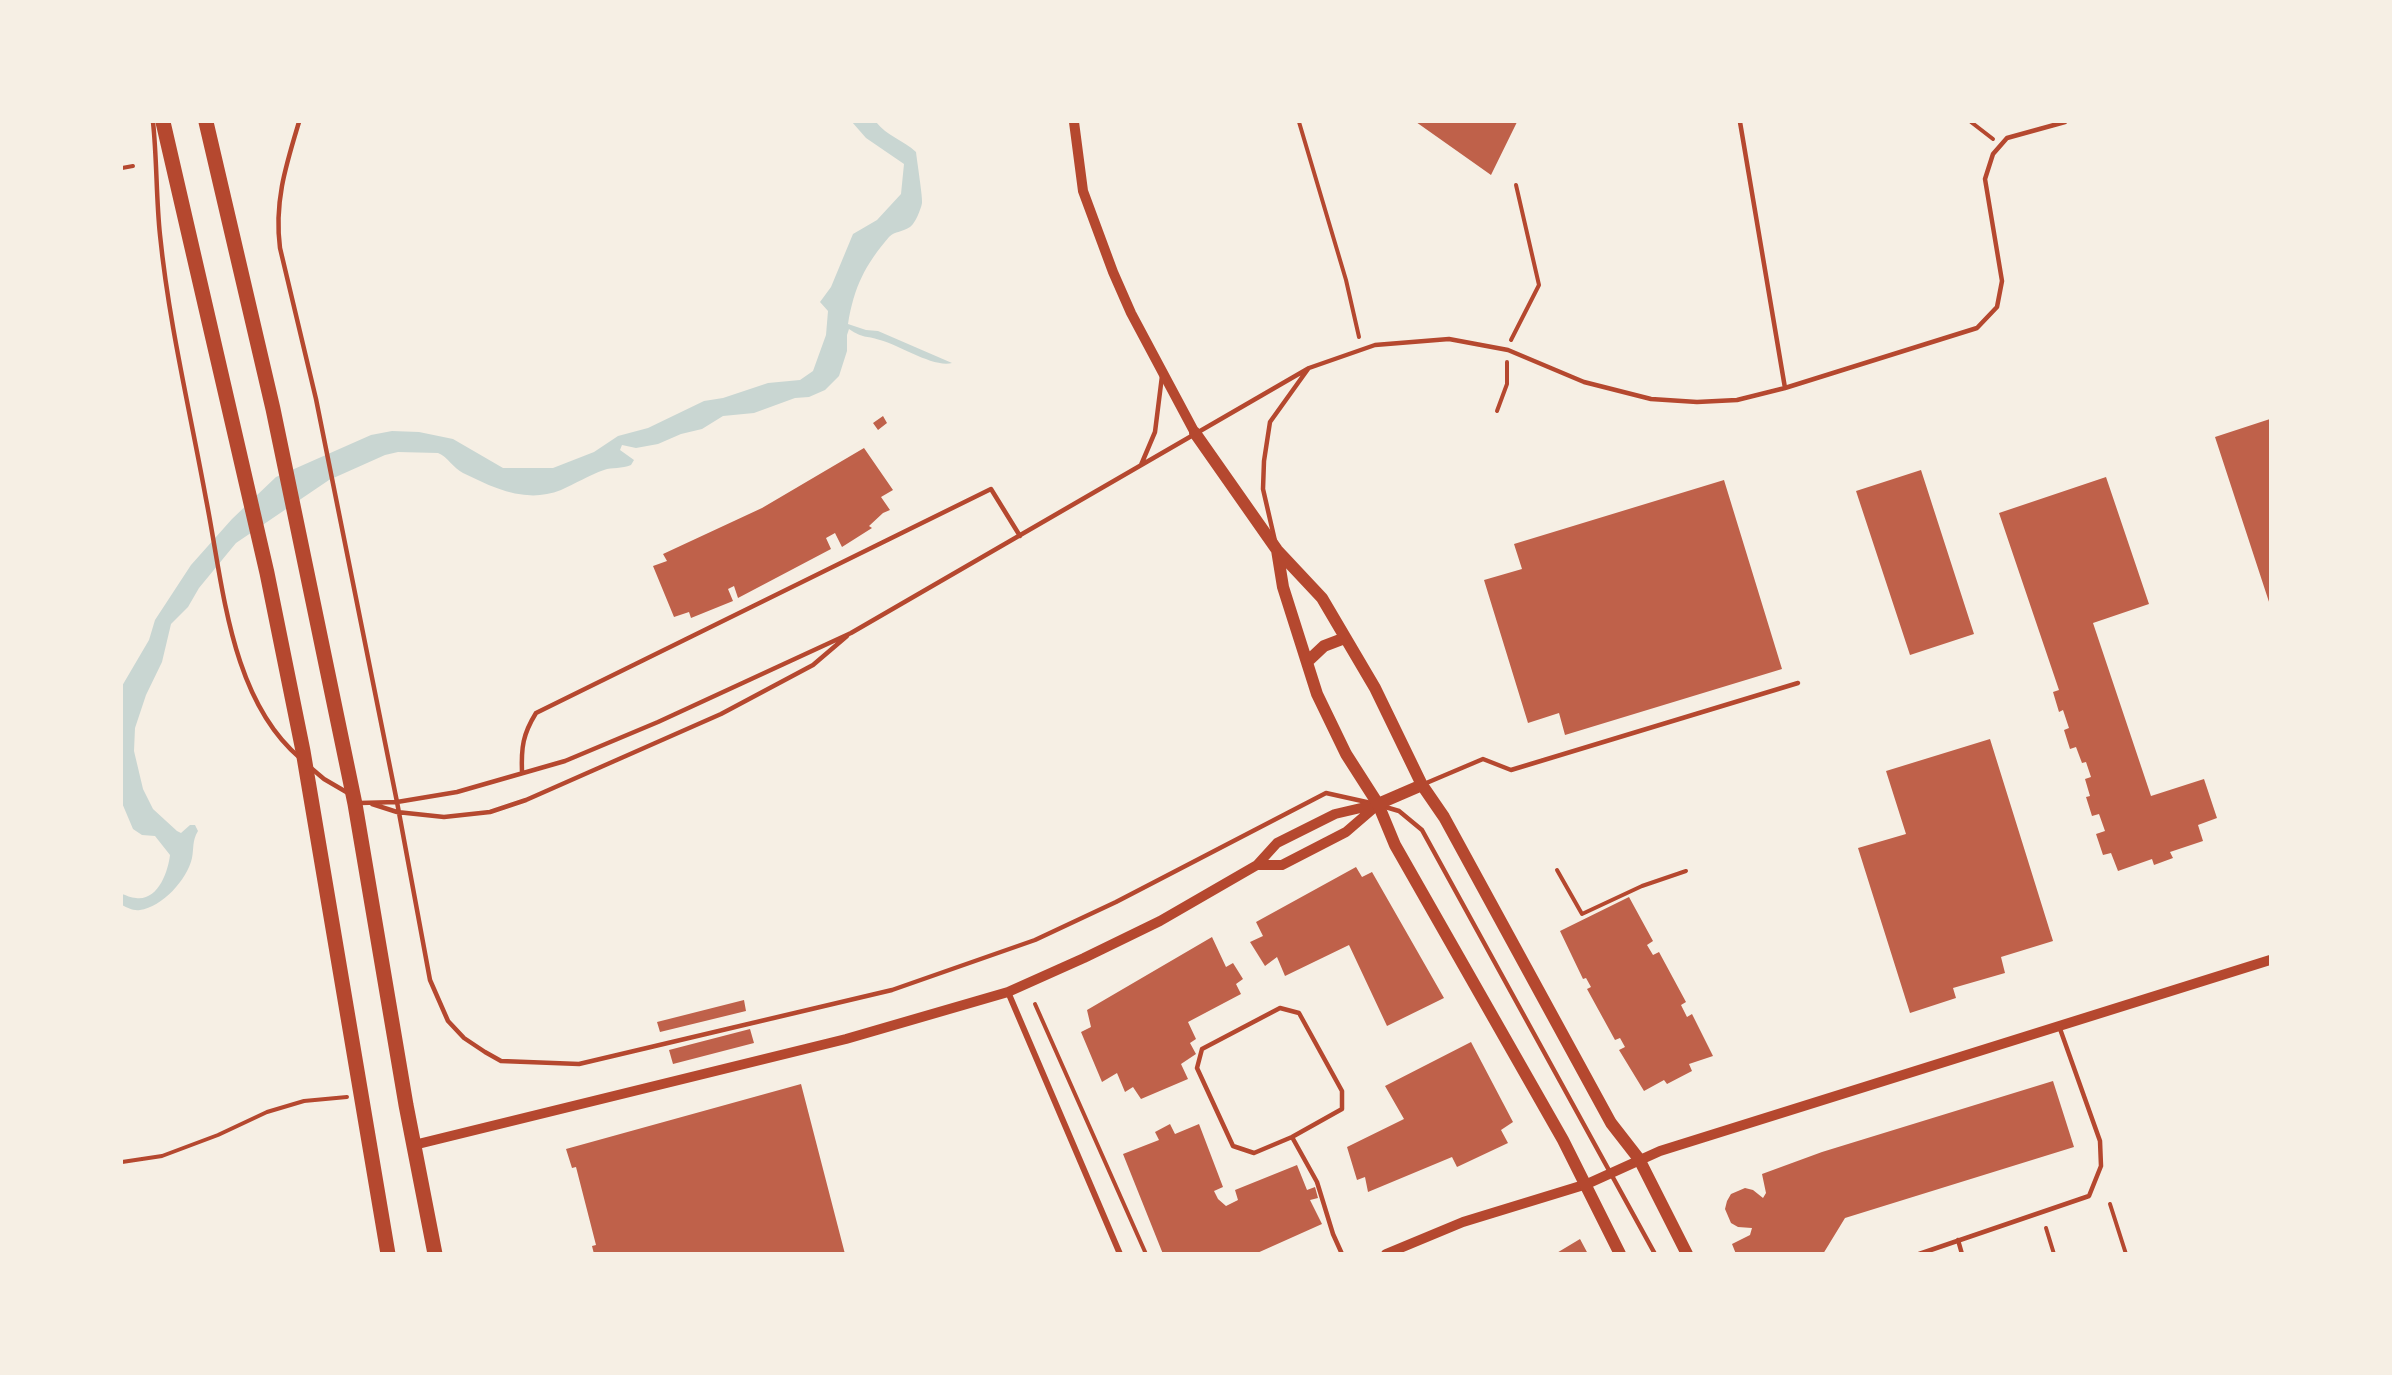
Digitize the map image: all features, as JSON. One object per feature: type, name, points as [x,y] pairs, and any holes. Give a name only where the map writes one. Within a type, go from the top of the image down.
[{"type":"main road","points":[[163,122],[236,431],[303,751],[388,1254]]},
{"type":"main road","points":[[206,122],[273,409],[355,804],[435,1254]]},
{"type":"main road","points":[[1195,433],[1277,550],[1322,598],[1381,698],[1422,785],[1449,827],[1611,1123],[1639,1160],[1687,1254]]},
{"type":"main road","points":[[1277,550],[1283,587],[1306,662],[1317,694],[1346,754],[1378,804],[1395,845],[1587,1184],[1620,1254]]},
{"type":"main road","points":[[1306,662],[1324,646],[1345,638]]},
{"type":"main road","points":[[1378,804],[1422,785]]},
{"type":"street","points":[[1074,122],[1083,191],[1131,314],[1195,433]]},
{"type":"street","points":[[414,1145],[846,1039],[1008,992],[1160,921],[1257,865],[1277,843],[1286,838],[1335,814],[1378,804]]},
{"type":"street","points":[[1257,865],[1282,865],[1346,832],[1378,804]]},
{"type":"street","points":[[1386,1254],[1413,1248],[1463,1222],[1587,1184],[1639,1160],[2271,960]]},
{"type":"street","points":[[1008,992],[1120,1254]]},
{"type":"lane","points":[[153,122],[161,245],[175,344],[239,660],[254,701],[286,747],[324,779],[361,801],[397,812],[444,817],[490,812],[526,800],[720,714],[813,665],[852,633]]},
{"type":"lane","points":[[299,122],[278,202],[280,248],[316,399],[398,802],[430,980],[448,1021],[464,1038],[501,1060],[579,1064],[604,1060],[892,990],[1035,940],[1116,902],[1326,793],[1399,811],[1422,830],[1655,1254]]},
{"type":"lane","points":[[1740,122],[1785,388]]},
{"type":"lane","points":[[355,804],[398,802],[457,792],[565,761],[658,722],[852,633],[1309,368],[1361,348],[1408,341],[1449,339],[1508,350],[1584,382],[1651,399],[1698,402],[1737,400],[1785,388],[1977,328],[1997,307],[2002,281],[1985,179],[1993,154],[2007,138],[2065,122]]},
{"type":"lane","points":[[1277,550],[1263,489],[1264,461],[1270,422],[1309,368]]},
{"type":"lane","points":[[1141,465],[1155,432],[1163,373]]},
{"type":"lane","points":[[522,773],[521,755],[525,731],[536,713],[991,489],[1020,536]]},
{"type":"lane","points":[[1422,785],[1483,759],[1511,770],[1798,683]]},
{"type":"lane","points":[[1280,1008],[1299,1013],[1342,1090],[1342,1109],[1292,1137],[1254,1153],[1233,1146],[1197,1068],[1202,1049],[1280,1008]]},
{"type":"lane","points":[[1919,1254],[2089,1196],[2101,1166],[2100,1141],[2058,1026]]},
{"type":"lane","points":[[1292,1137],[1317,1182],[1333,1234],[1342,1254]]},
{"type":"lane","points":[[1958,1240],[1962,1254]]},
{"type":"path","points":[[1299,122],[1346,280],[1361,348]]},
{"type":"path","points":[[1971,122],[2001,144]]},
{"type":"path","points":[[122,168],[134,166]]},
{"type":"path","points":[[1497,411],[1507,384],[1508,350],[1513,334],[1532,303],[1539,285],[1516,185]]},
{"type":"path","points":[[1557,870],[1582,914],[1642,886],[1686,871]]},
{"type":"path","points":[[1035,1004],[1146,1254]]},
{"type":"path","points":[[122,1162],[162,1156],[218,1135],[267,1112],[304,1101],[360,1096]]},
{"type":"path","points":[[2110,1204],[2126,1254]]},
{"type":"path","points":[[2046,1228],[2054,1254]]},
{"type":"shaded area","points":[[852,122],[876,122],[916,152],[922,200],[916,220],[912,225],[889,237],[867,267],[857,288],[848,324],[878,331],[952,363],[945,364],[926,359],[849,329],[847,351],[839,376],[825,390],[754,413],[723,416],[702,429],[681,434],[658,444],[636,448],[622,445],[620,450],[634,460],[631,465],[604,470],[548,494],[523,495],[498,489],[463,473],[438,453],[398,452],[385,455],[329,480],[236,543],[199,588],[188,607],[171,624],[162,662],[146,695],[135,728],[134,751],[143,789],[153,809],[181,833],[190,825],[195,825],[198,831],[192,858],[185,875],[165,898],[157,904],[140,910],[122,905],[122,894],[144,898],[156,890],[164,877],[170,855],[155,836],[142,835],[133,829],[122,803],[122,686],[149,640],[155,620],[191,565],[232,519],[276,477],[371,435],[392,431],[419,432],[453,439],[503,468],[553,468],[594,452],[618,436],[648,428],[704,401],[723,398],[768,383],[800,380],[813,371],[826,335],[828,311],[820,302],[831,287],[853,234],[877,220],[901,194],[904,164],[866,138]]},
{"type":"building","points":[[1416,122],[1517,122],[1491,175]]},
{"type":"building","points":[[883,416],[887,423],[878,430],[873,423]]},
{"type":"building","points":[[2270,419],[2270,605],[2215,437]]},
{"type":"building","points":[[864,448],[893,490],[881,497],[890,510],[883,513],[869,526],[872,528],[842,547],[835,533],[826,538],[831,549],[738,598],[734,586],[728,589],[733,601],[691,618],[689,612],[674,617],[653,566],[667,561],[663,554],[762,508]]},
{"type":"building","points":[[1921,470],[1974,634],[1910,655],[1856,491]]},
{"type":"building","points":[[2106,477],[2149,604],[2093,623],[2151,796],[2204,779],[2217,818],[2198,825],[2203,841],[2170,852],[2173,858],[2154,865],[2152,859],[2118,871],[2111,853],[2103,855],[2096,834],[2105,831],[2099,814],[2092,816],[2086,797],[2090,796],[2085,779],[2091,777],[2086,762],[2082,763],[2076,747],[2070,749],[2064,730],[2069,728],[2063,710],[2059,712],[2053,692],[2059,690],[1999,513]]},
{"type":"building","points":[[1724,480],[1782,669],[1565,735],[1559,713],[1528,723],[1484,580],[1522,569],[1514,544]]},
{"type":"building","points":[[1990,739],[2053,941],[2001,957],[2005,973],[1953,988],[1956,998],[1910,1013],[1858,848],[1906,834],[1886,771]]},
{"type":"building","points":[[1356,867],[1362,877],[1372,872],[1444,998],[1387,1026],[1349,945],[1285,976],[1277,957],[1265,966],[1250,942],[1263,936],[1256,922]]},
{"type":"building","points":[[1629,897],[1653,941],[1647,945],[1653,955],[1659,952],[1686,1002],[1681,1005],[1687,1017],[1692,1014],[1713,1056],[1689,1064],[1692,1071],[1667,1084],[1664,1080],[1644,1091],[1619,1050],[1625,1047],[1620,1038],[1615,1040],[1587,989],[1591,987],[1586,978],[1583,979],[1560,931]]},
{"type":"building","points":[[1212,937],[1226,967],[1233,963],[1243,979],[1236,984],[1241,994],[1188,1022],[1196,1039],[1190,1043],[1196,1054],[1181,1064],[1188,1079],[1141,1099],[1133,1087],[1125,1092],[1117,1073],[1102,1082],[1081,1032],[1091,1027],[1087,1010]]},
{"type":"building","points":[[744,1000],[746,1011],[660,1032],[657,1022]]},
{"type":"building","points":[[750,1029],[754,1043],[673,1064],[669,1050]]},
{"type":"building","points":[[1471,1042],[1513,1122],[1501,1130],[1508,1143],[1457,1167],[1452,1157],[1368,1192],[1365,1177],[1357,1180],[1347,1147],[1404,1119],[1385,1086]]},
{"type":"building","points":[[2053,1081],[2074,1147],[1845,1218],[1823,1254],[1736,1254],[1732,1244],[1750,1235],[1752,1228],[1738,1227],[1731,1223],[1725,1209],[1727,1201],[1731,1194],[1745,1188],[1753,1190],[1763,1198],[1766,1193],[1762,1174],[1822,1152]]},
{"type":"building","points":[[801,1084],[845,1254],[594,1254],[592,1246],[596,1245],[576,1167],[572,1168],[566,1149]]},
{"type":"building","points":[[1170,1124],[1175,1134],[1199,1124],[1223,1187],[1214,1191],[1218,1199],[1226,1206],[1238,1200],[1235,1190],[1297,1165],[1307,1190],[1315,1187],[1318,1198],[1310,1200],[1322,1224],[1255,1254],[1163,1254],[1123,1154],[1159,1140],[1155,1132]]},
{"type":"building","points":[[1580,1239],[1588,1254],[1555,1254]]}]
